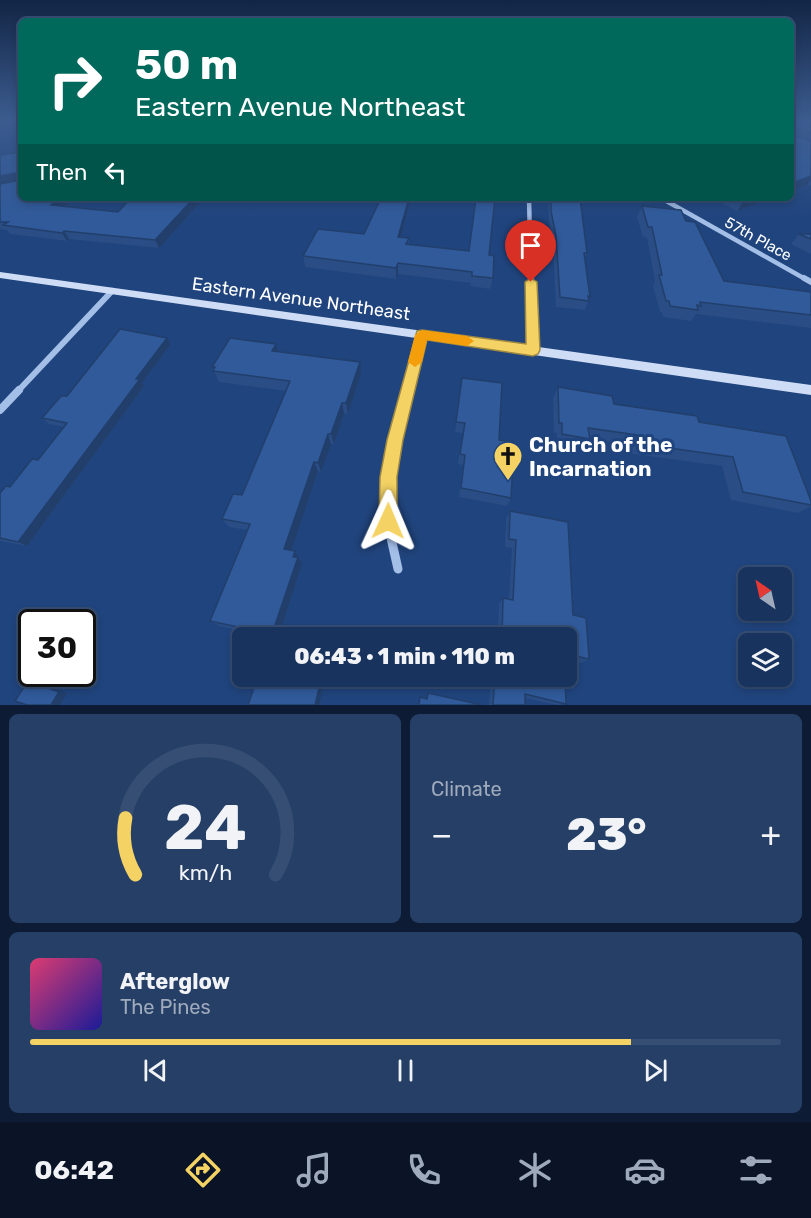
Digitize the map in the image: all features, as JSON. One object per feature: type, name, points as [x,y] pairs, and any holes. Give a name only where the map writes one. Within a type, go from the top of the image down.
[{"type":"main road","name":"Eastern Avenue Northeast","points":[[0,275],[811,390]]},
{"type":"street","points":[[529,201],[533,350]]},
{"type":"street","name":"57th Place","points":[[667,201],[811,282]]},
{"type":"street","points":[[0,410],[112,291]]},
{"type":"street","points":[[398,569],[388,521],[389,477],[395,440],[422,335]]},
{"type":"building","points":[[18,152],[18,174],[0,176],[0,155]]},
{"type":"building","points":[[794,152],[811,152],[811,176],[794,182]]},
{"type":"building","points":[[18,177],[18,201],[56,201],[51,205],[118,212],[128,201],[191,201],[155,240],[64,231],[62,233],[3,225],[8,222],[0,222],[0,184],[16,181]]},
{"type":"building","points":[[380,201],[408,201],[398,237],[409,238],[406,244],[469,251],[476,201],[495,201],[489,255],[494,256],[493,278],[472,276],[472,272],[398,263],[396,268],[303,256],[318,229],[364,234]]},
{"type":"building","points":[[551,201],[580,201],[587,253],[584,253],[589,301],[560,297],[556,236]]},
{"type":"building","points":[[642,206],[681,210],[686,221],[695,222],[724,281],[811,292],[811,315],[700,302],[701,306],[697,305],[698,310],[670,306],[669,301],[666,301],[659,275],[662,275],[652,227],[648,227]]},
{"type":"building","points":[[799,234],[811,234],[811,239]]},
{"type":"building","points":[[120,329],[167,338],[136,379],[140,379],[18,542],[0,538],[0,493],[6,486],[10,487],[32,459],[38,460],[67,423],[42,418],[61,396],[67,396]]},
{"type":"building","points":[[230,338],[276,344],[272,351],[360,362],[346,403],[342,403],[318,463],[314,462],[284,549],[295,551],[293,557],[298,557],[274,627],[239,627],[210,621],[250,524],[222,519],[233,494],[242,495],[290,381],[213,371],[215,367],[212,367]]},
{"type":"building","points":[[462,378],[502,383],[499,440],[514,442],[511,498],[461,488],[465,455],[460,454],[465,423],[456,422]]},
{"type":"building","points":[[558,387],[612,396],[614,404],[697,416],[699,422],[786,436],[811,505],[743,492],[733,457],[639,444],[637,435],[588,428],[590,439],[562,434],[562,423],[559,423]]},
{"type":"building","points":[[510,511],[568,522],[573,615],[586,618],[589,659],[577,656],[577,627],[502,627],[503,598],[513,600],[516,540],[509,539]]},
{"type":"building","points":[[24,687],[45,687],[59,692],[51,705],[27,705],[15,701]]},
{"type":"building","points":[[254,687],[319,687],[315,705],[248,705]]},
{"type":"building","points":[[494,687],[565,687],[566,704],[525,694],[525,705],[493,705]]},
{"type":"building","points":[[428,693],[482,705],[419,705],[420,697],[427,699]]},
{"type":"slow traffic","points":[[415,362],[422,335],[467,341]]},
{"type":"place","name":"Church of the Incarnation","points":[[508,482]]},
{"type":"route","points":[[388,521],[389,477],[395,440],[422,335],[533,350],[531,282]]}]
